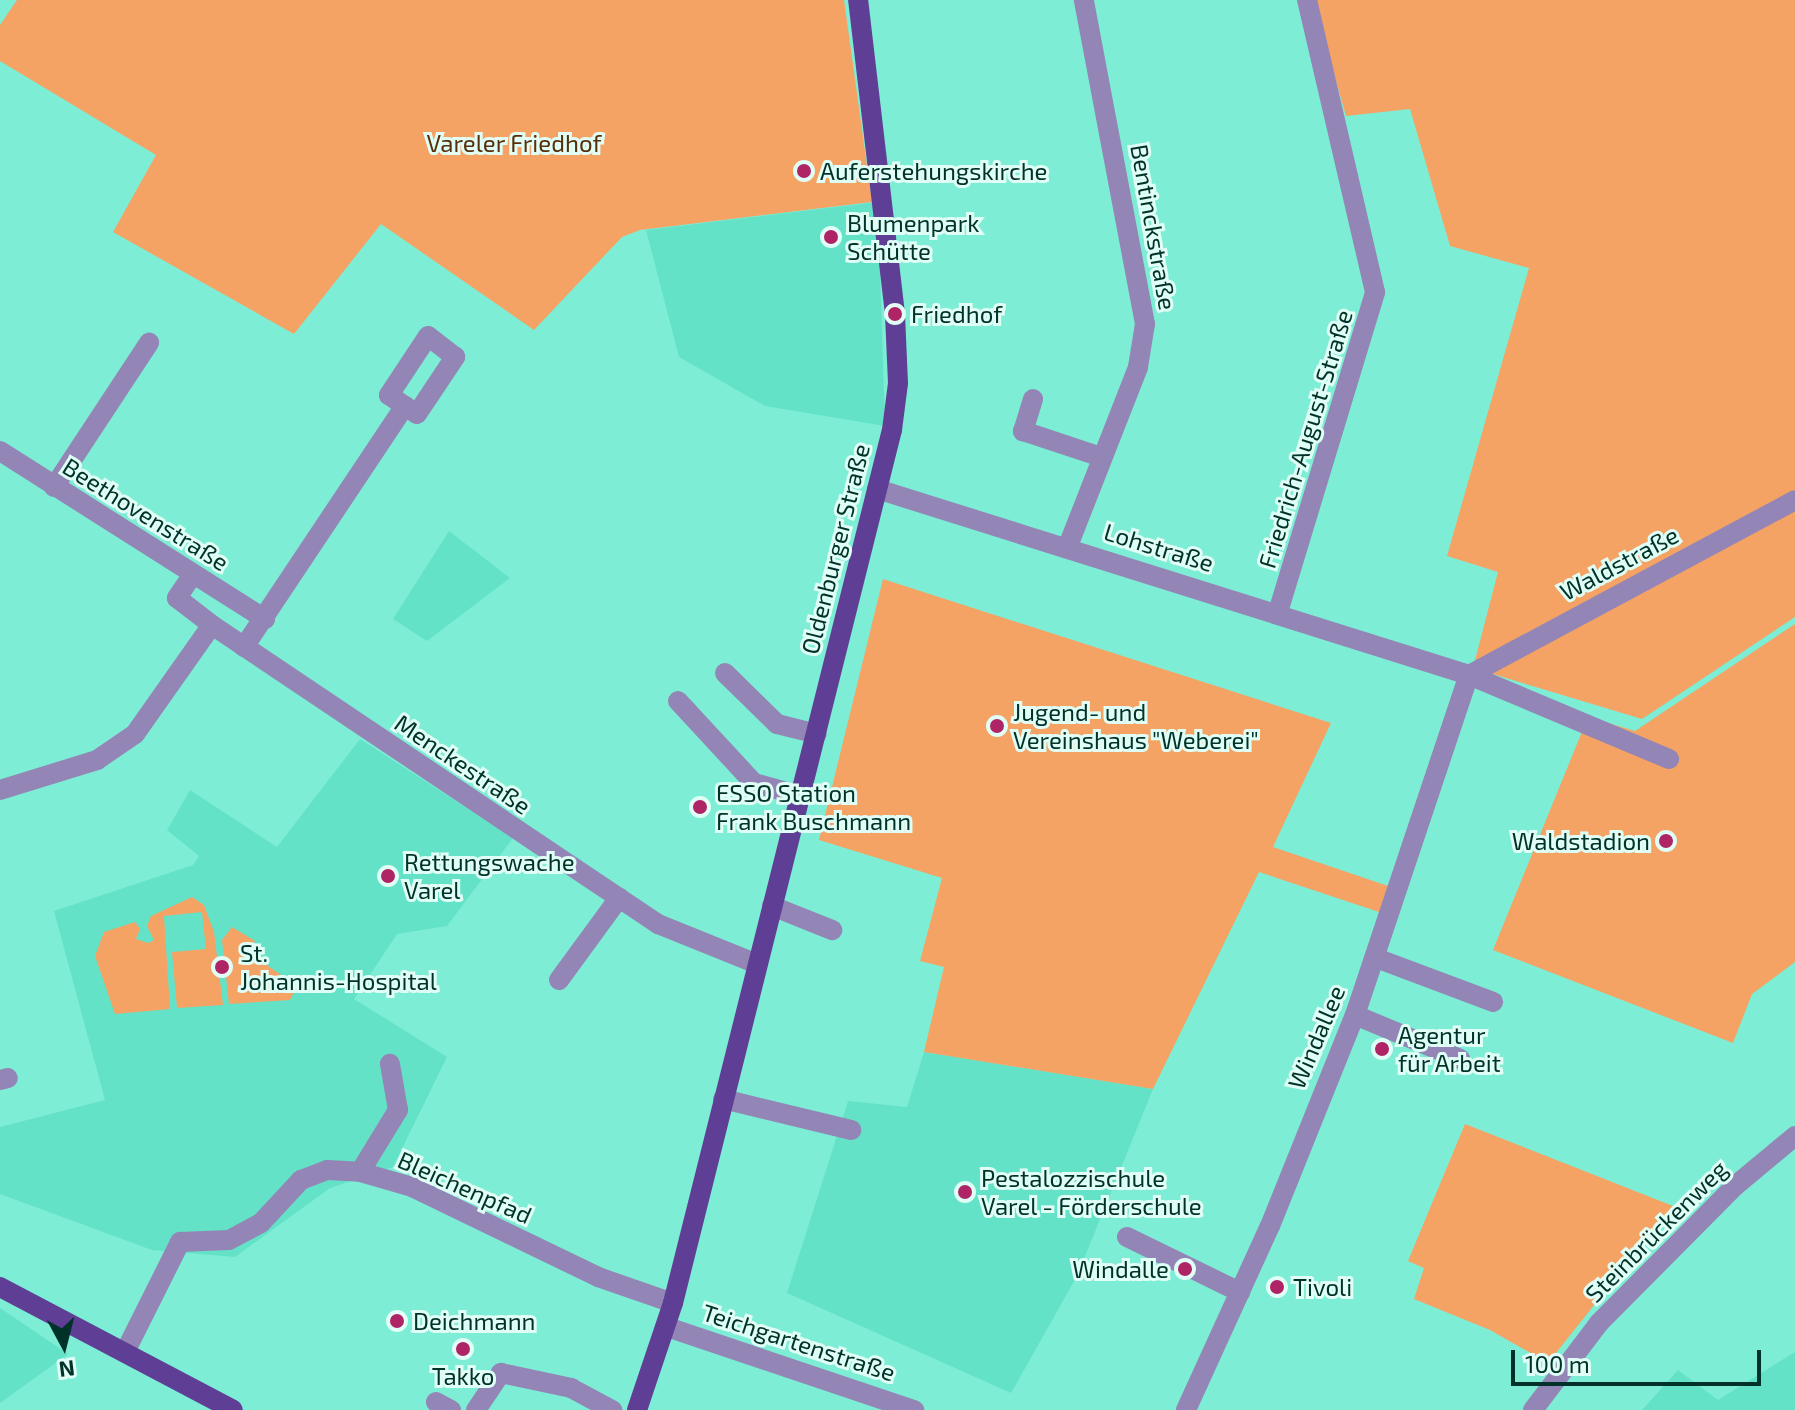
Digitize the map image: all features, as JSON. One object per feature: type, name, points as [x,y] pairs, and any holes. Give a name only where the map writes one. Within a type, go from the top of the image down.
[{"type":"main road","name":"Oldenburger Straße","points":[[637,1410],[667,1327],[877,489],[898,383],[896,338],[858,0]]},
{"type":"main road","points":[[0,1287],[126,1350],[233,1410]]},
{"type":"street","name":"Bentinckstraße","points":[[1068,546],[1138,367],[1145,324],[1084,0]]},
{"type":"street","name":"Friedrich-August-Straße","points":[[1278,612],[1375,292],[1307,0]]},
{"type":"street","points":[[54,487],[149,343]]},
{"type":"street","points":[[1033,399],[1023,431],[1101,457]]},
{"type":"street","points":[[244,647],[405,406]]},
{"type":"street","name":"Beethovenstraße","points":[[0,451],[265,619]]},
{"type":"street","name":"Lohstraße","points":[[877,489],[1068,546],[1469,675],[1669,759]]},
{"type":"street","name":"Waldstraße","points":[[1469,675],[1795,500]]},
{"type":"street","name":"Menckestraße","points":[[193,574],[177,598],[212,625],[619,898],[687,938],[757,964]]},
{"type":"street","points":[[0,790],[97,760],[135,734],[212,625]]},
{"type":"street","points":[[725,673],[777,724],[817,734]]},
{"type":"street","name":"Windallee","points":[[1186,1410],[1240,1292],[1355,1015],[1469,675]]},
{"type":"street","points":[[678,701],[754,783],[801,796]]},
{"type":"street","points":[[559,980],[619,898]]},
{"type":"street","points":[[772,906],[832,930]]},
{"type":"street","points":[[1376,958],[1493,1002]]},
{"type":"street","points":[[1355,1015],[1460,1059]]},
{"type":"street","points":[[360,1172],[398,1110],[390,1064]]},
{"type":"street","points":[[723,1099],[851,1130]]},
{"type":"street","name":"Steinbrückenweg","points":[[1533,1410],[1599,1323],[1735,1186],[1795,1136]]},
{"type":"street","name":"Bleichenpfad","points":[[126,1350],[180,1242],[229,1240],[261,1223],[301,1180],[327,1170],[360,1172],[412,1187],[643,1297],[673,1303]]},
{"type":"street","points":[[1127,1237],[1240,1292]]},
{"type":"street","name":"Teichgartenstraße","points":[[667,1327],[914,1410]]},
{"type":"street","points":[[476,1410],[501,1373],[571,1388],[612,1410]]},
{"type":"shaded area","points":[[878,202],[885,426],[765,406],[679,357],[646,230]]},
{"type":"shaded area","points":[[449,531],[510,578],[427,641],[393,619]]},
{"type":"shaded area","name":"St. Johannis-Hospital","points":[[360,739],[513,838],[447,926],[397,934],[354,999],[447,1057],[393,1167],[330,1188],[235,1257],[152,1250],[0,1194],[0,1127],[105,1100],[54,911],[193,865],[199,856],[167,830],[190,790],[277,847]]},
{"type":"shaded area","name":"Pestalozzischule Varel - Förderschule","points":[[924,1052],[1153,1089],[1077,1276],[1011,1393],[787,1293],[848,1101],[907,1107]]},
{"type":"shaded area","points":[[0,1308],[68,1354],[0,1403]]},
{"type":"shaded area","points":[[1795,1352],[1795,1410],[1642,1410],[1678,1370],[1718,1400]]},
{"type":"green space","name":"Vareler Friedhof","points":[[17,0],[844,0],[872,202],[640,230],[622,237],[534,330],[381,224],[294,334],[113,232],[156,155],[0,61],[0,25]]},
{"type":"green space","points":[[1313,0],[1795,0],[1795,617],[1642,719],[1473,668],[1498,572],[1447,556],[1529,268],[1450,246],[1410,109],[1346,116]]},
{"type":"green space","points":[[883,579],[1331,723],[1273,847],[1394,888],[1385,914],[1259,872],[1153,1089],[924,1052],[944,967],[920,961],[942,878],[819,840]]},
{"type":"green space","name":"Waldstadion","points":[[1795,624],[1795,962],[1752,994],[1733,1043],[1493,950],[1588,717],[1635,731]]},
{"type":"green space","points":[[192,897],[204,905],[214,932],[223,1005],[177,1008],[172,952],[206,949],[202,912],[164,916],[170,1009],[115,1014],[95,956],[104,932],[135,922],[140,929],[136,939],[148,943],[154,940],[147,926],[151,916]]},
{"type":"green space","points":[[232,927],[255,941],[248,952],[297,986],[290,1000],[229,1004],[222,940]]},
{"type":"green space","points":[[1465,1124],[1673,1206],[1548,1363],[1490,1330],[1414,1299],[1424,1268],[1408,1261]]},
{"type":"place","name":"Auferstehungskirche","points":[[804,171]]},
{"type":"place","name":"Blumenpark Schütte","points":[[831,237]]},
{"type":"place","name":"Friedhof","points":[[895,314]]},
{"type":"place","name":"Jugend- und Vereinshaus \"Weberei\"","points":[[997,726]]},
{"type":"place","name":"ESSO Station Frank Buschmann","points":[[700,807]]},
{"type":"place","name":"Waldstadion","points":[[1666,841]]},
{"type":"place","name":"Rettungswache Varel","points":[[388,876]]},
{"type":"place","name":"St. Johannis-Hospital","points":[[222,967]]},
{"type":"place","name":"Agentur für Arbeit","points":[[1382,1049]]},
{"type":"place","name":"Pestalozzischule Varel - Förderschule","points":[[965,1192]]},
{"type":"place","name":"Windalle","points":[[1185,1269]]},
{"type":"place","name":"Tivoli","points":[[1277,1287]]},
{"type":"place","name":"Deichmann","points":[[397,1321]]},
{"type":"place","name":"Takko","points":[[463,1349]]}]
